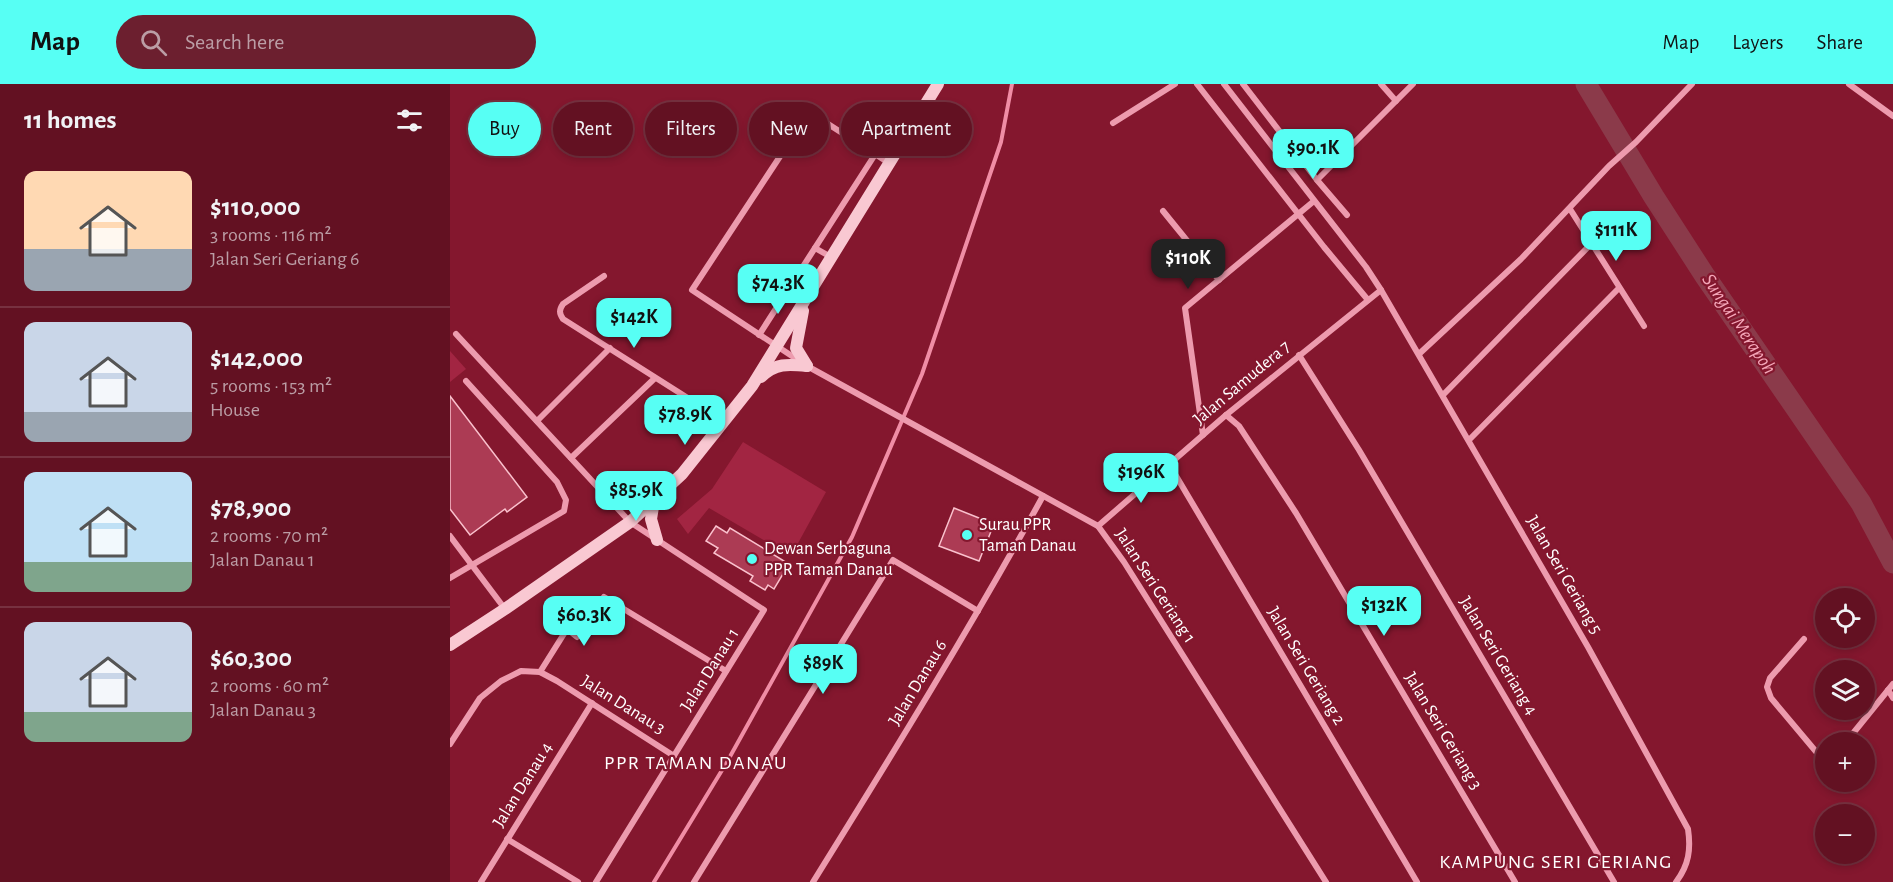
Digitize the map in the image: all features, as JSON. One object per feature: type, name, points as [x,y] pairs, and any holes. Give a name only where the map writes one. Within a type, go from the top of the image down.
[{"type":"street","points":[[450,645],[630,522],[682,474],[752,386],[938,84]]},
{"type":"street","points":[[1113,123],[1175,84]]},
{"type":"street","points":[[1197,84],[1368,300]]},
{"type":"street","name":"Jalan Seri Geriang 5","points":[[1224,84],[1366,267],[1381,290],[1588,647],[1688,829],[1690,846],[1688,859],[1676,882]]},
{"type":"street","points":[[1243,84],[1347,215]]},
{"type":"street","points":[[1381,84],[1396,102]]},
{"type":"street","points":[[1317,180],[1413,84]]},
{"type":"street","points":[[1419,354],[1504,275],[1692,84]]},
{"type":"street","points":[[1849,84],[1893,116]]},
{"type":"street","name":"Jalan Seri Geriang 1","points":[[841,132],[814,115],[806,117],[692,290],[807,366],[1098,526],[1124,562],[1326,882]]},
{"type":"street","points":[[759,334],[874,156]]},
{"type":"street","points":[[880,156],[890,163]]},
{"type":"street","points":[[1203,435],[1185,308],[1314,201]]},
{"type":"street","points":[[1570,209],[1644,326]]},
{"type":"street","points":[[1163,211],[1220,280]]},
{"type":"street","points":[[1443,395],[1591,244]]},
{"type":"street","points":[[815,248],[831,257]]},
{"type":"street","points":[[604,276],[564,304],[560,309],[560,314],[564,319],[724,422]]},
{"type":"street","points":[[1469,440],[1619,288]]},
{"type":"street","name":"Jalan Samudera 7","points":[[1098,526],[1226,415],[1381,290]]},
{"type":"street","points":[[806,301],[796,348],[807,366]]},
{"type":"street","name":"Jalan Danau 1","points":[[456,334],[630,522],[764,610],[596,882]]},
{"type":"street","points":[[537,421],[610,348]]},
{"type":"street","name":"Jalan Seri Geriang 4","points":[[1299,355],[1359,450],[1614,882]]},
{"type":"street","points":[[752,386],[769,369],[777,366],[789,364],[807,366]]},
{"type":"street","points":[[571,458],[655,378]]},
{"type":"street","points":[[450,578],[564,511],[566,500],[557,482],[466,381]]},
{"type":"street","name":"Jalan Seri Geriang 3","points":[[1226,415],[1239,426],[1296,513],[1515,882]]},
{"type":"street","name":"Jalan Seri Geriang 2","points":[[1169,464],[1417,882]]},
{"type":"street","name":"Jalan Danau 6","points":[[813,882],[914,719],[1043,496]]},
{"type":"street","points":[[654,501],[651,519],[657,540]]},
{"type":"street","points":[[450,536],[505,609]]},
{"type":"street","points":[[694,882],[893,560],[978,611]]},
{"type":"street","points":[[540,672],[567,629],[577,636],[604,597],[726,671]]},
{"type":"street","points":[[1804,639],[1770,678],[1767,687],[1771,698],[1815,750]]},
{"type":"street","name":"Jalan Danau 3","points":[[450,744],[480,698],[501,681],[521,671],[540,672],[674,756]]},
{"type":"street","points":[[1854,732],[1893,684]]},
{"type":"street","points":[[1888,690],[1893,698]]},
{"type":"street","name":"Jalan Danau 4","points":[[481,882],[592,703]]},
{"type":"street","points":[[507,839],[578,882]]},
{"type":"shaded area","points":[[450,351],[466,369],[450,382]]},
{"type":"shaded area","points":[[743,442],[826,492],[791,556],[709,508],[688,534],[677,519],[712,489]]},
{"type":"building","points":[[450,396],[527,497],[507,512],[505,509],[470,535],[450,509]]},
{"type":"building","name":"Surau PPR Taman Danau","points":[[954,508],[994,524],[979,561],[939,546]]},
{"type":"building","name":"Dewan Serbaguna PPR Taman Danau","points":[[716,526],[727,533],[730,528],[789,564],[774,589],[768,585],[765,590],[750,581],[753,576],[714,553],[718,548],[706,541]]},
{"type":"waterway","points":[[654,882],[727,762],[852,537],[922,374],[1001,142],[1012,84]]},
{"type":"waterway","name":"Sungai Merapoh","points":[[1586,84],[1705,276],[1861,503],[1893,563]]},
{"type":"place","name":"Surau PPR Taman Danau","points":[[967,535]]},
{"type":"place","name":"Dewan Serbaguna PPR Taman Danau","points":[[752,559]]},
{"type":"district","name":"PPR TAMAN DANAU","points":[[696,763]]},
{"type":"district","name":"KAMPUNG SERI GERIANG","points":[[1556,862]]}]
